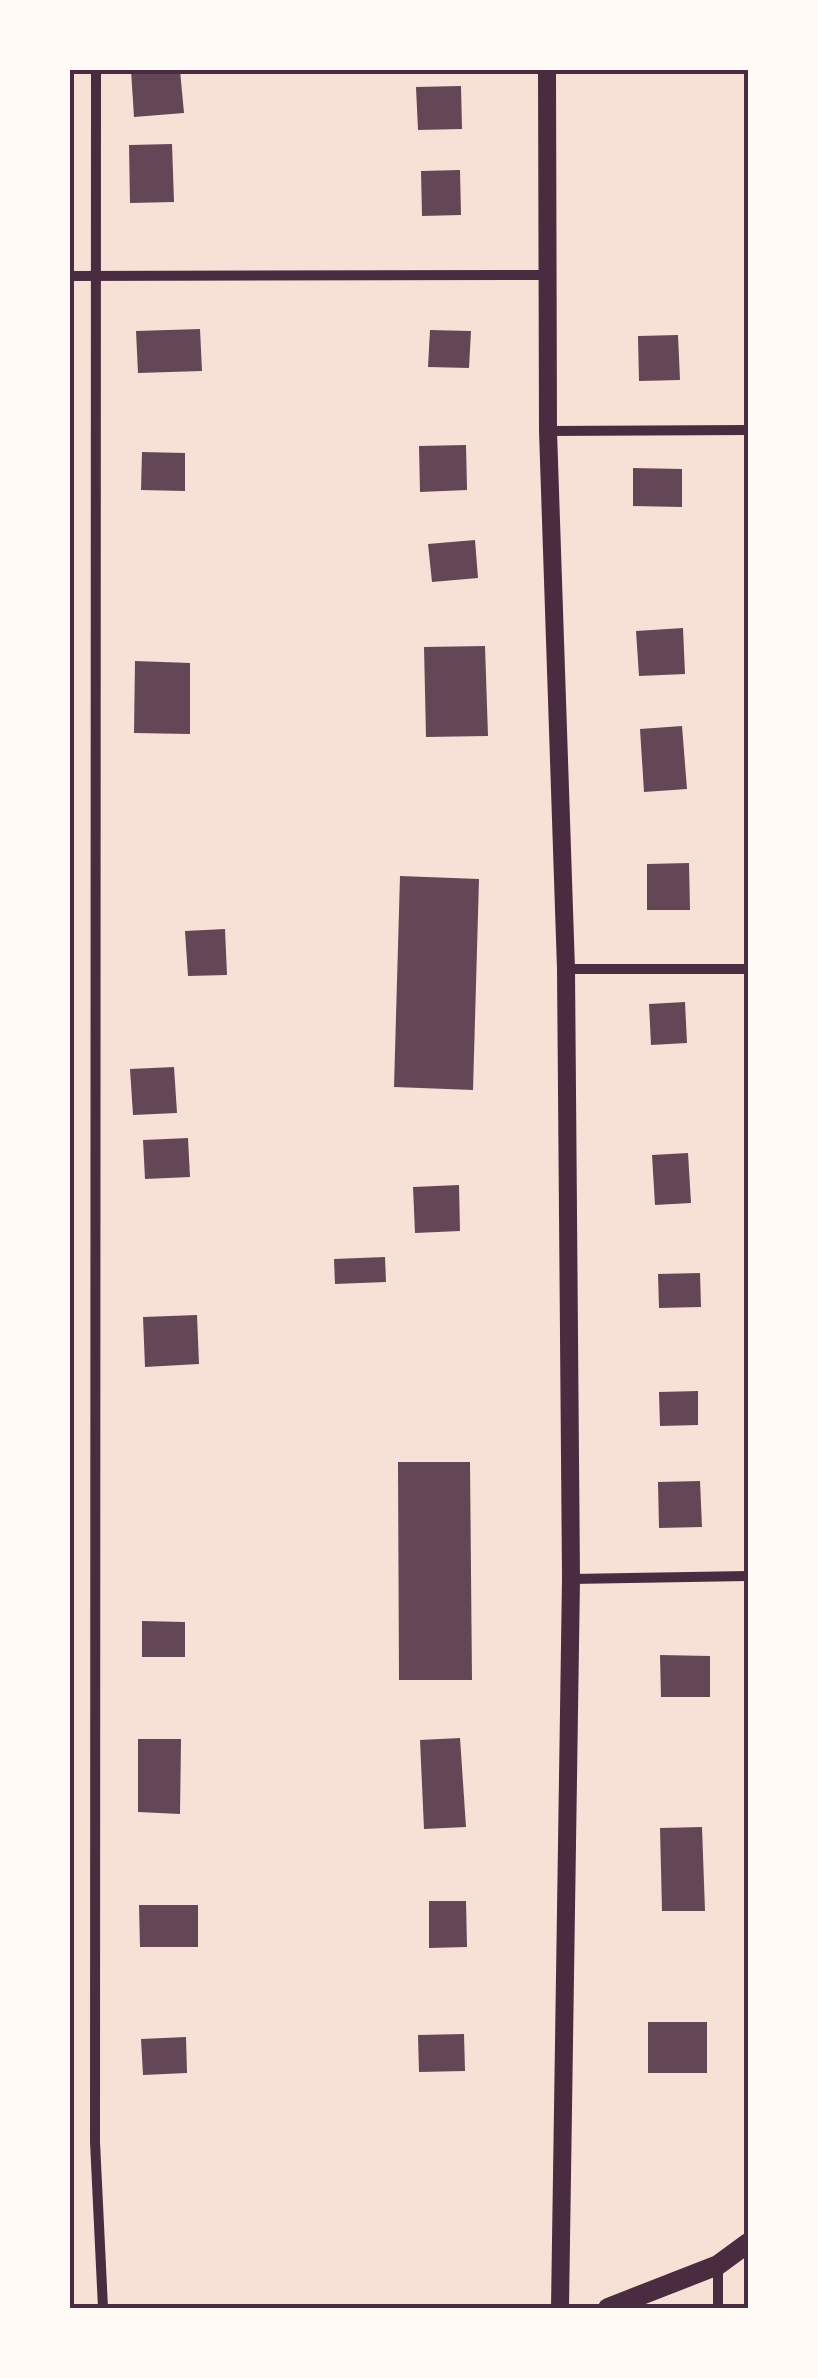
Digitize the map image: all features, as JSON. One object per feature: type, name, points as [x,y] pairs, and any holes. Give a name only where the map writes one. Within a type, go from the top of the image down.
[{"type":"main road","points":[[608,2308],[718,2264],[748,2243]]},
{"type":"street","points":[[96,70],[95,2142],[103,2308]]},
{"type":"street","points":[[547,70],[548,430],[566,970],[571,1579],[560,2308]]},
{"type":"street","points":[[70,276],[546,275]]},
{"type":"street","points":[[548,430],[748,430]]},
{"type":"street","points":[[566,970],[748,969]]},
{"type":"street","points":[[571,1579],[748,1576]]},
{"type":"street","points":[[718,2264],[718,2308]]},
{"type":"building","points":[[131,70],[180,70],[184,113],[134,117]]},
{"type":"building","points":[[461,86],[462,129],[418,130],[416,87]]},
{"type":"building","points":[[172,144],[174,202],[130,203],[129,145]]},
{"type":"building","points":[[460,170],[461,215],[422,216],[421,171]]},
{"type":"building","points":[[200,329],[202,371],[138,373],[136,331]]},
{"type":"building","points":[[430,330],[471,331],[469,368],[428,367]]},
{"type":"building","points":[[678,335],[680,380],[639,381],[638,336]]},
{"type":"building","points":[[466,445],[467,490],[420,492],[419,446]]},
{"type":"building","points":[[142,452],[185,453],[185,491],[141,490]]},
{"type":"building","points":[[633,468],[682,469],[682,507],[633,506]]},
{"type":"building","points":[[475,540],[478,578],[432,582],[428,544]]},
{"type":"building","points":[[683,628],[685,674],[639,676],[636,631]]},
{"type":"building","points":[[485,646],[488,736],[426,737],[424,647]]},
{"type":"building","points":[[135,661],[190,663],[190,734],[134,733]]},
{"type":"building","points":[[682,726],[687,789],[644,792],[640,729]]},
{"type":"building","points":[[689,863],[690,910],[647,910],[647,864]]},
{"type":"building","points":[[400,876],[479,879],[473,1090],[394,1087]]},
{"type":"building","points":[[225,929],[227,975],[188,976],[185,931]]},
{"type":"building","points":[[685,1002],[687,1043],[651,1045],[649,1004]]},
{"type":"building","points":[[174,1067],[177,1113],[133,1115],[130,1069]]},
{"type":"building","points":[[188,1138],[190,1177],[145,1179],[143,1140]]},
{"type":"building","points":[[688,1153],[691,1203],[655,1205],[652,1155]]},
{"type":"building","points":[[459,1185],[460,1231],[415,1233],[413,1187]]},
{"type":"building","points":[[385,1257],[386,1282],[335,1284],[334,1259]]},
{"type":"building","points":[[700,1273],[701,1307],[659,1308],[658,1274]]},
{"type":"building","points":[[197,1315],[199,1364],[145,1367],[143,1317]]},
{"type":"building","points":[[698,1391],[698,1425],[660,1426],[659,1392]]},
{"type":"building","points":[[398,1462],[470,1462],[472,1680],[399,1680]]},
{"type":"building","points":[[700,1481],[702,1527],[659,1528],[658,1482]]},
{"type":"building","points":[[142,1621],[185,1622],[185,1657],[142,1657]]},
{"type":"building","points":[[660,1655],[710,1656],[710,1697],[661,1697]]},
{"type":"building","points":[[460,1738],[466,1827],[424,1829],[420,1740]]},
{"type":"building","points":[[138,1739],[181,1739],[180,1814],[138,1812]]},
{"type":"building","points":[[702,1827],[705,1911],[662,1911],[660,1828]]},
{"type":"building","points":[[429,1901],[466,1901],[467,1947],[429,1948]]},
{"type":"building","points":[[139,1905],[198,1905],[198,1947],[140,1947]]},
{"type":"building","points":[[648,2022],[707,2022],[707,2073],[648,2073]]},
{"type":"building","points":[[464,2034],[465,2071],[419,2072],[418,2035]]},
{"type":"building","points":[[186,2037],[187,2073],[143,2075],[141,2039]]}]
